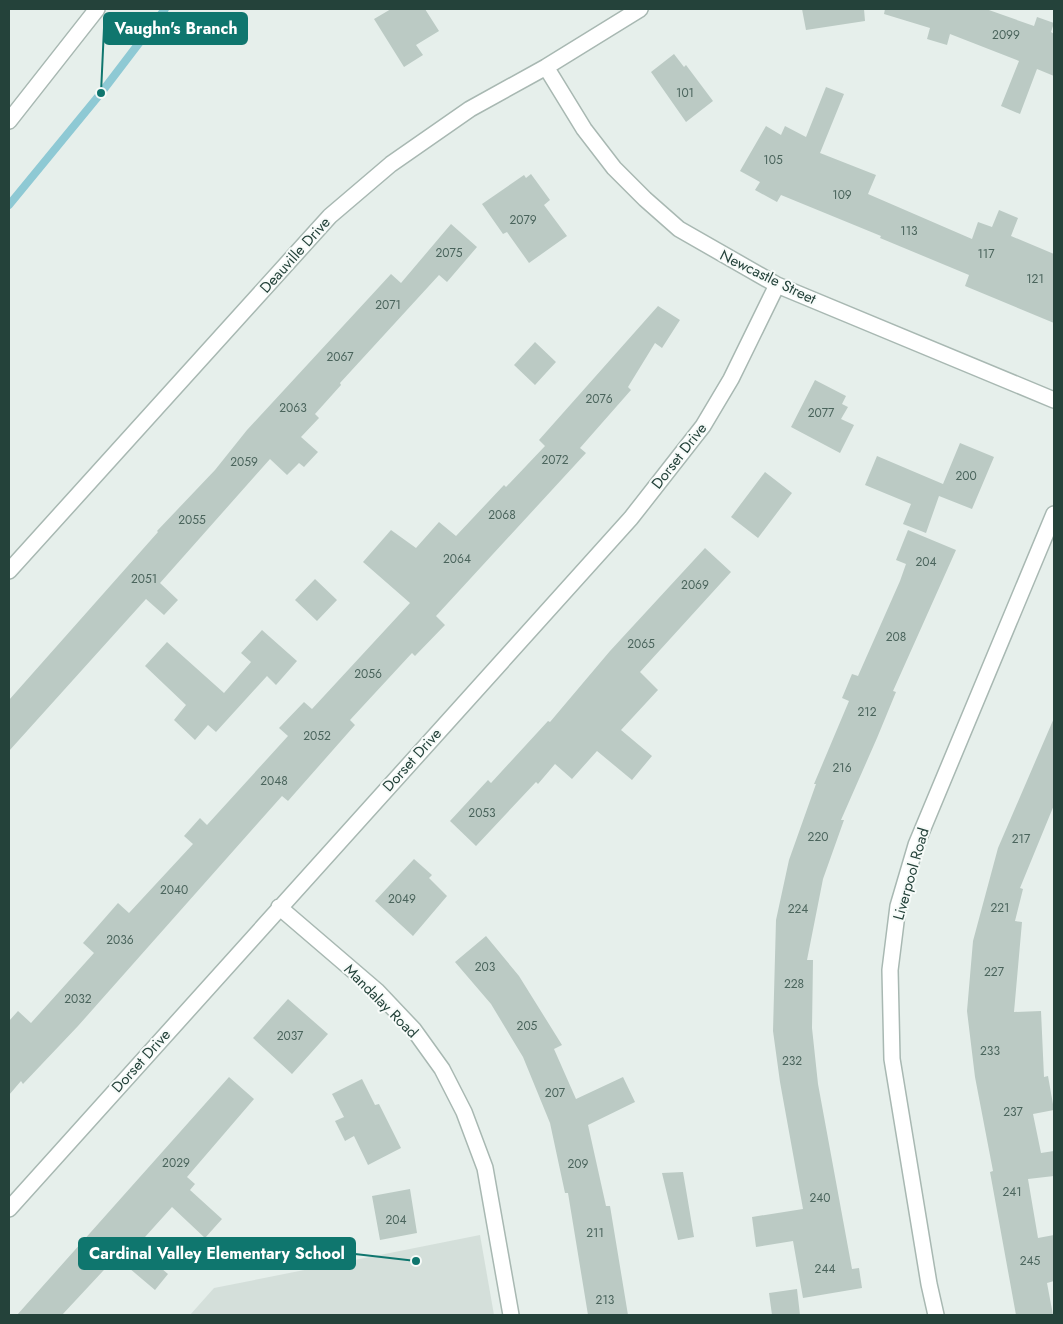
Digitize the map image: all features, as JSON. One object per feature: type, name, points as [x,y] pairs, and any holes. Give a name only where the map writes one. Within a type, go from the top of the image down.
[{"type":"street","points":[[9,121],[97,9]]},
{"type":"street","name":"Deauville Drive","points":[[9,571],[330,216],[391,164],[470,109],[546,67],[640,9]]},
{"type":"street","name":"Newcastle Street","points":[[546,67],[584,129],[614,168],[679,229],[777,285],[1054,400]]},
{"type":"street","name":"Dorset Drive","points":[[9,1209],[637,510],[703,426],[731,379],[777,285]]},
{"type":"street","name":"Liverpool Road","points":[[936,1315],[929,1284],[892,1059],[890,970],[898,906],[923,828],[1054,514]]},
{"type":"street","name":"Mandalay Road","points":[[279,907],[376,991],[414,1030],[442,1069],[464,1112],[484,1168],[511,1315]]},
{"type":"shaded area","points":[[480,1235],[494,1315],[190,1315],[214,1288]]},
{"type":"building","points":[[391,9],[425,9],[439,31],[416,45],[423,55],[404,67],[374,19]]},
{"type":"building","points":[[802,9],[864,9],[865,21],[806,30]]},
{"type":"building","points":[[885,9],[986,9],[1034,26],[1037,17],[1054,23],[1051,32],[1054,34],[1054,76],[1037,69],[1020,114],[1001,106],[1019,61],[950,34],[947,45],[927,39],[930,28],[884,14]]},
{"type":"building","points":[[674,54],[684,67],[686,65],[713,101],[686,122],[651,72]]},
{"type":"building","points":[[826,87],[844,94],[820,153],[876,175],[868,194],[972,239],[978,222],[992,227],[999,210],[1018,218],[1011,236],[1054,254],[1054,323],[965,286],[969,275],[781,195],[777,202],[755,190],[760,182],[740,171],[766,126],[781,135],[785,126],[806,137]]},
{"type":"building","points":[[531,174],[550,200],[544,205],[567,236],[529,263],[507,232],[503,234],[482,204],[524,175],[526,178]]},
{"type":"building","points":[[451,224],[477,247],[447,282],[439,275],[340,383],[341,385],[315,414],[319,418],[301,437],[318,452],[304,467],[299,463],[287,475],[270,459],[160,583],[178,600],[164,615],[146,599],[9,751],[9,700],[157,531],[215,470],[247,430],[391,274],[401,283]]},
{"type":"building","points":[[658,306],[680,320],[662,348],[655,343],[628,387],[631,390],[580,448],[586,453],[436,616],[445,625],[415,656],[412,653],[350,720],[355,725],[288,801],[282,796],[78,1026],[23,1084],[21,1081],[9,1095],[9,1021],[18,1011],[31,1023],[94,953],[83,943],[118,903],[129,913],[193,844],[184,836],[200,818],[207,825],[288,736],[279,728],[304,702],[312,709],[410,603],[363,562],[391,530],[416,548],[439,522],[456,536],[504,485],[506,487],[545,446],[539,440]]},
{"type":"building","points":[[535,342],[556,362],[535,385],[514,365]]},
{"type":"building","points":[[815,380],[846,396],[842,404],[848,407],[841,419],[854,425],[840,453],[791,427]]},
{"type":"building","points":[[960,443],[994,457],[972,509],[939,496],[926,533],[903,524],[911,504],[865,485],[877,456],[943,484]]},
{"type":"building","points":[[765,472],[792,493],[758,538],[731,517]]},
{"type":"building","points":[[908,530],[956,550],[893,691],[896,692],[841,820],[844,820],[823,879],[807,960],[813,960],[812,1028],[818,1084],[852,1269],[859,1268],[862,1288],[803,1298],[793,1241],[756,1247],[752,1217],[803,1209],[780,1082],[773,1031],[776,920],[789,860],[816,784],[814,784],[849,701],[842,698],[852,674],[858,676],[906,564],[896,560]]},
{"type":"building","points":[[705,548],[731,572],[640,672],[658,690],[621,730],[652,756],[632,780],[597,751],[572,779],[555,764],[538,784],[536,782],[476,846],[450,821],[488,780],[491,783],[548,721],[550,722],[610,651]]},
{"type":"building","points":[[315,579],[337,600],[317,621],[295,600]]},
{"type":"building","points":[[262,630],[297,661],[276,685],[267,676],[216,732],[208,725],[195,740],[174,720],[186,705],[145,666],[167,642],[224,693],[251,662],[241,653]]},
{"type":"building","points":[[1054,718],[1054,805],[1020,888],[1023,889],[1015,921],[1022,922],[1014,1012],[1041,1011],[1044,1077],[1048,1076],[1054,1110],[1033,1114],[1041,1153],[1054,1151],[1054,1176],[1028,1179],[1038,1238],[1054,1235],[1054,1281],[1047,1283],[1053,1315],[1016,1315],[990,1172],[993,1171],[975,1077],[967,1011],[973,941],[998,848]]},
{"type":"building","points":[[414,859],[432,875],[429,878],[447,896],[413,936],[375,901]]},
{"type":"building","points":[[486,936],[519,976],[562,1045],[554,1049],[576,1099],[623,1077],[635,1102],[588,1125],[606,1206],[610,1206],[628,1315],[588,1315],[568,1193],[565,1193],[550,1123],[523,1057],[491,1004],[455,962]]},
{"type":"building","points":[[288,999],[328,1034],[292,1074],[253,1038]]},
{"type":"building","points":[[229,1077],[254,1099],[187,1177],[195,1184],[190,1190],[222,1219],[205,1238],[172,1207],[136,1247],[168,1274],[155,1290],[116,1257],[62,1315],[17,1315]]},
{"type":"building","points":[[362,1079],[375,1105],[379,1104],[401,1148],[368,1165],[354,1136],[345,1141],[335,1121],[344,1117],[332,1094]]},
{"type":"building","points":[[683,1172],[694,1237],[678,1240],[662,1173]]},
{"type":"building","points":[[410,1189],[417,1233],[380,1240],[372,1196]]},
{"type":"building","points":[[797,1289],[800,1315],[772,1315],[769,1293]]},
{"type":"waterway","points":[[9,205],[101,93],[165,9]]},
{"type":"place","name":"Vaughn's Branch","points":[[101,93]]},
{"type":"place","name":"Cardinal Valley Elementary School","points":[[416,1261]]}]
